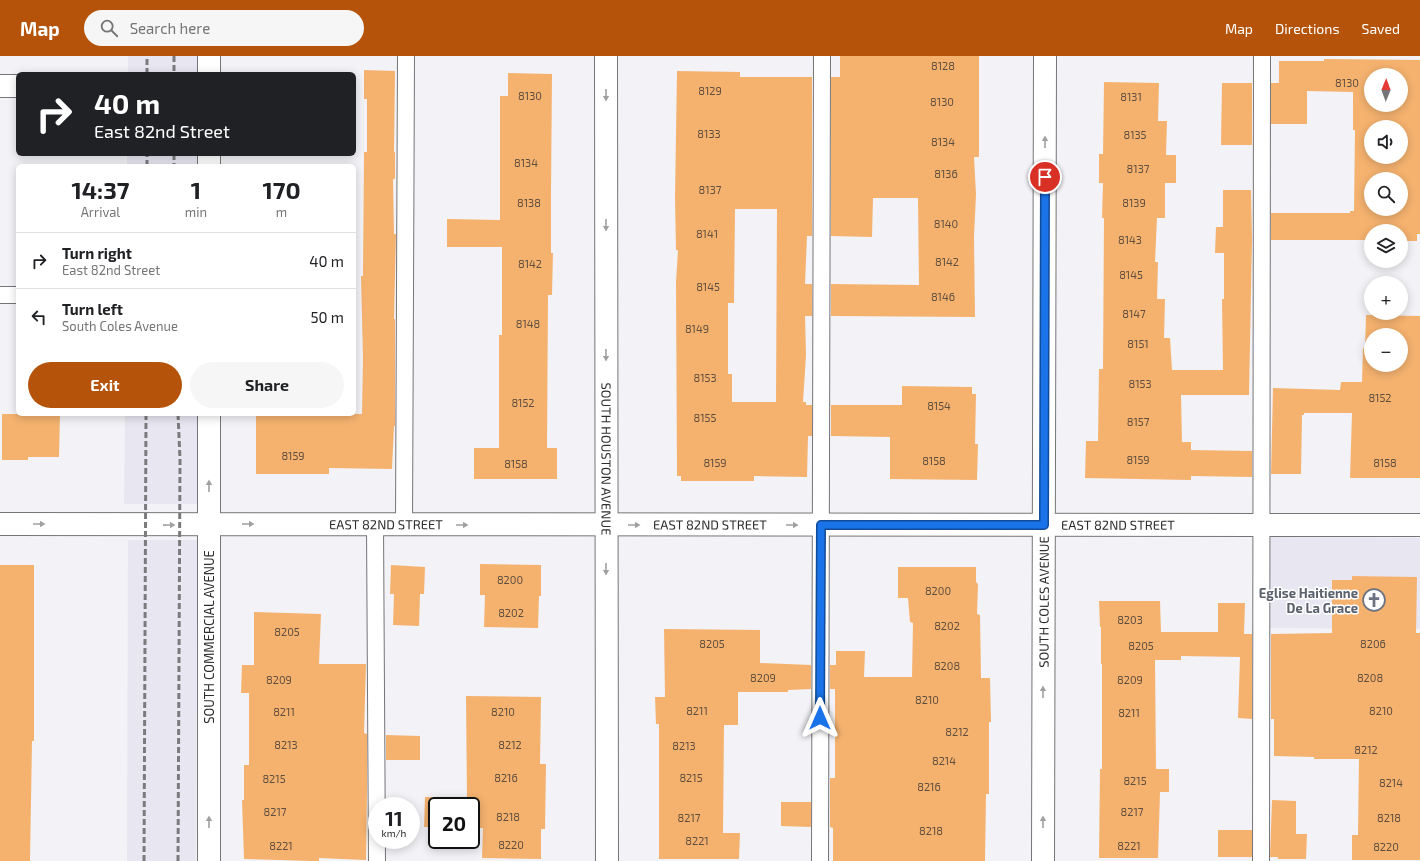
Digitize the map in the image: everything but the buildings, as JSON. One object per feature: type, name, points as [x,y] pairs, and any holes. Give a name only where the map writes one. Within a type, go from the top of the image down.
[{"type":"street","points":[[209,56],[209,72]]},
{"type":"street","name":"SOUTH HOUSTON AVENUE","points":[[606,56],[606,861]]},
{"type":"street","name":"SOUTH COLES AVENUE","points":[[1043,861],[1045,56]]},
{"type":"street","points":[[0,86],[16,86]]},
{"type":"street","name":"SOUTH COMMERCIAL AVENUE","points":[[209,416],[209,861]]},
{"type":"street","name":"EAST 82ND STREET","points":[[0,524],[1420,525]]},
{"type":"lane","points":[[404,524],[406,56]]},
{"type":"lane","points":[[820,861],[822,56]]},
{"type":"lane","points":[[1261,861],[1262,56]]},
{"type":"lane","points":[[0,295],[16,295]]},
{"type":"lane","points":[[375,524],[377,861]]},
{"type":"shaded area","points":[[128,56],[197,56],[197,72],[128,72]]},
{"type":"shaded area","points":[[127,156],[197,156],[197,164],[127,164]]},
{"type":"shaded area","points":[[125,416],[197,416],[197,504],[124,504]]},
{"type":"shaded area","points":[[1261,537],[1420,538],[1420,629],[1261,628]]},
{"type":"shaded area","points":[[128,540],[197,540],[196,861],[127,861]]},
{"type":"railway","points":[[147,56],[147,72]]},
{"type":"railway","points":[[174,56],[174,72]]},
{"type":"railway","points":[[147,156],[147,164]]},
{"type":"railway","points":[[174,156],[174,164]]},
{"type":"railway","points":[[144,861],[146,416]]},
{"type":"railway","points":[[178,416],[180,459],[178,861]]},
{"type":"place","name":"Eglise Haitienne De La Grace","points":[[1374,600]]},
{"type":"route","points":[[820,718],[821,525],[1044,525],[1045,177]]}]
